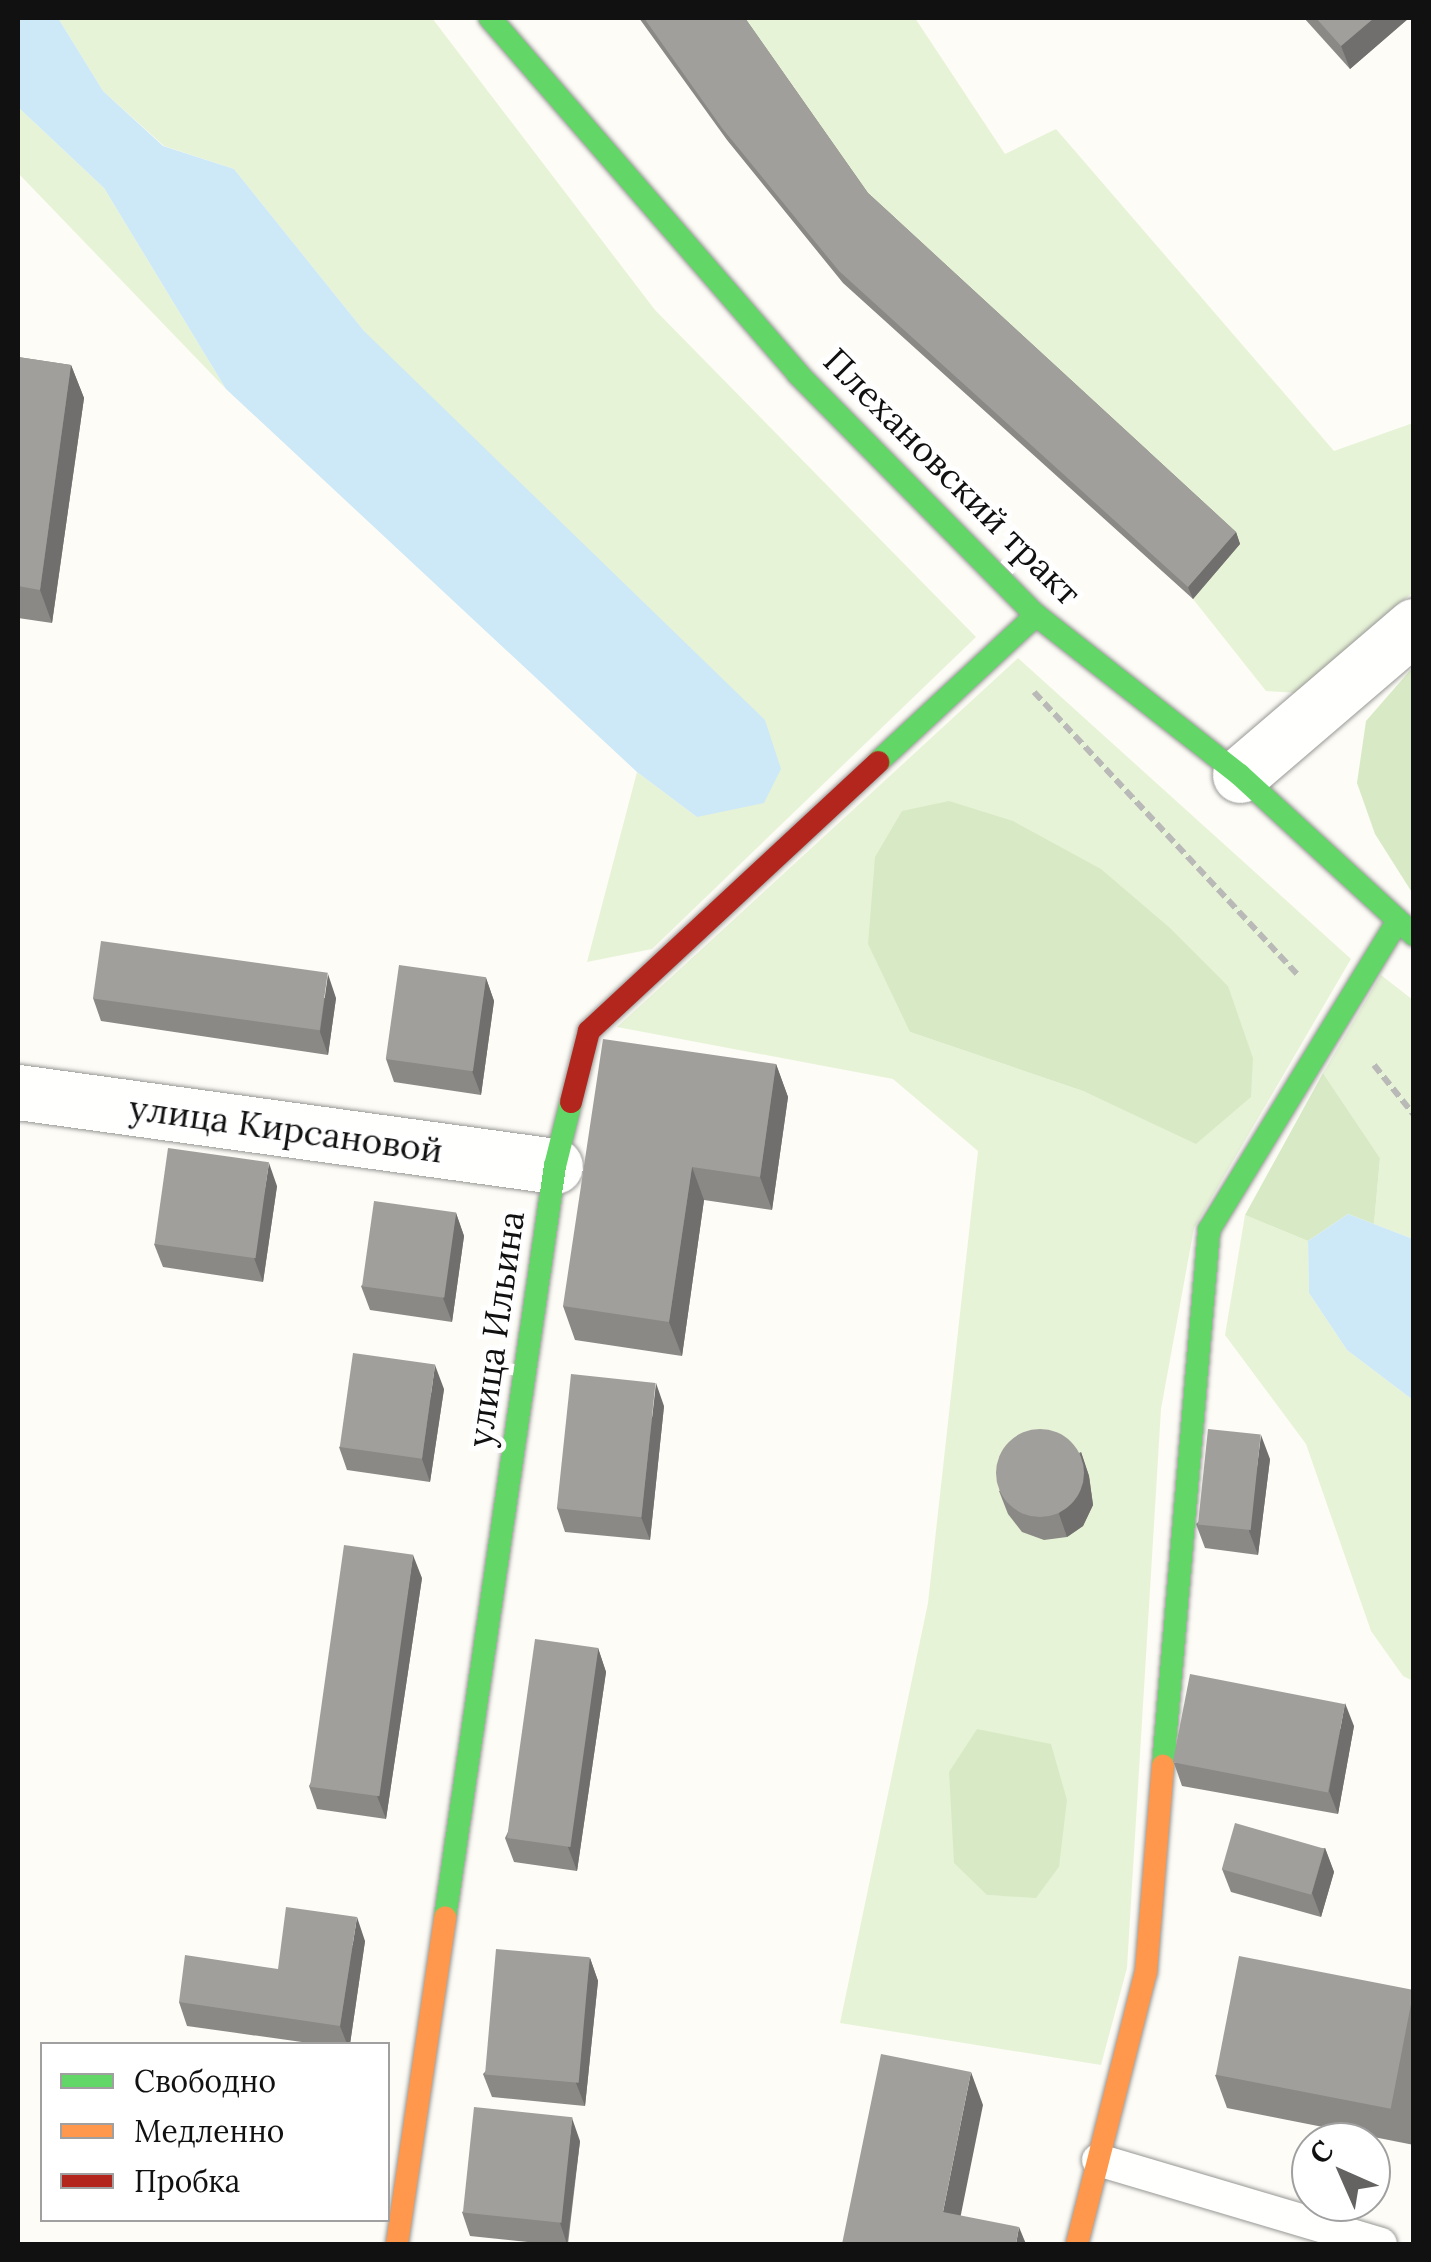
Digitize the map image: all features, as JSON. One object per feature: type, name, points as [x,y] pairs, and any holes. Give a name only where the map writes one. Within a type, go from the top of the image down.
[{"type":"street","name":"Плехановский тракт","points":[[490,18],[798,374],[1036,615],[1240,775],[1405,928]]},
{"type":"street","name":"улица Ильина","points":[[397,2244],[555,1166],[589,1032],[1036,615]]},
{"type":"street","points":[[1240,775],[1414,626]]},
{"type":"street","points":[[1077,2244],[1146,1972],[1208,1230],[1338,1018],[1405,928]]},
{"type":"street","name":"улица Кирсановой","points":[[18,1092],[555,1166]]},
{"type":"lane","points":[[1098,2160],[1381,2244]]},
{"type":"path","points":[[996,651],[1338,1018],[1414,1114]]},
{"type":"green space","points":[[58,18],[432,18],[655,310],[976,637],[652,949],[587,962],[637,772],[697,817],[364,331],[234,169],[164,146],[103,91]]},
{"type":"green space","points":[[741,18],[915,18],[1005,154],[1056,129],[1334,451],[1413,423],[1413,592],[1297,693],[1266,691],[1193,599],[1239,544],[872,205]]},
{"type":"green space","points":[[18,107],[104,188],[226,389],[18,173]]},
{"type":"green space","points":[[1018,658],[1351,959],[1194,1228],[1161,1409],[1127,1968],[1101,2065],[840,2023],[928,1603],[978,1151],[893,1079],[617,1027]],"holes":[[[1101,870],[1228,986],[1196,1143],[1083,1091],[910,1032]],[[1059,1867],[1036,1897],[987,1895]]]},
{"type":"green space","points":[[1413,667],[1413,894],[1375,834],[1357,783],[1366,721]]},
{"type":"green space","points":[[949,801],[1013,821],[1101,869],[1170,928],[1228,986],[1253,1058],[1251,1097],[1196,1144],[1083,1091],[910,1032],[868,944],[875,857],[902,811]]},
{"type":"green space","points":[[1381,975],[1413,1000],[1413,1239],[1374,1224],[1380,1158],[1323,1073]]},
{"type":"green space","points":[[1323,1073],[1380,1158],[1374,1224],[1348,1214],[1308,1241],[1245,1215]]},
{"type":"green space","points":[[1245,1215],[1308,1241],[1309,1293],[1347,1350],[1413,1400],[1413,1681],[1403,1676],[1371,1631],[1306,1444],[1225,1335]]},
{"type":"green space","points":[[977,1729],[1051,1744],[1067,1800],[1059,1867],[1036,1898],[987,1895],[954,1863],[949,1772]]},
{"type":"water","points":[[18,18],[58,18],[103,91],[163,146],[234,169],[364,331],[765,720],[781,769],[764,803],[697,817],[637,772],[226,389],[104,188],[18,107]]},
{"type":"water","points":[[1348,1214],[1413,1239],[1413,1400],[1347,1350],[1309,1293],[1308,1241]]},
{"type":"building","points":[[644,18],[745,18],[868,193],[1236,532],[1188,587],[839,271],[722,128]]},
{"type":"building","points":[[1316,18],[1374,18],[1341,46]]},
{"type":"building","points":[[18,357],[71,365],[40,590],[18,586]]},
{"type":"building","points":[[101,941],[328,973],[320,1030],[93,998]]},
{"type":"building","points":[[399,965],[486,977],[473,1071],[386,1059]]},
{"type":"building","points":[[603,1039],[776,1064],[760,1177],[692,1167],[669,1322],[563,1306]]},
{"type":"building","points":[[168,1148],[269,1162],[256,1258],[155,1244]]},
{"type":"building","points":[[374,1201],[456,1213],[444,1298],[362,1286]]},
{"type":"building","points":[[353,1353],[435,1365],[422,1459],[340,1447]]},
{"type":"building","points":[[571,1374],[656,1383],[641,1517],[557,1508]]},
{"type":"building","points":[[1040,1429],[1071,1442],[1084,1473],[1071,1504],[1040,1517],[1009,1504],[996,1473],[1009,1442]]},
{"type":"building","points":[[1208,1429],[1261,1435],[1251,1530],[1198,1524]]},
{"type":"building","points":[[344,1545],[413,1555],[379,1796],[310,1787]]},
{"type":"building","points":[[535,1639],[598,1648],[570,1847],[507,1838]]},
{"type":"building","points":[[1190,1674],[1345,1704],[1328,1792],[1173,1762]]},
{"type":"building","points":[[1235,1823],[1324,1849],[1311,1895],[1222,1869]]},
{"type":"building","points":[[286,1907],[357,1917],[340,2026],[179,2002],[185,1955],[278,1969]]},
{"type":"building","points":[[496,1949],[590,1957],[579,2083],[485,2075]]},
{"type":"building","points":[[1239,1956],[1414,1990],[1391,2109],[1216,2075]]},
{"type":"building","points":[[881,2054],[971,2072],[943,2212],[1019,2227],[1016,2244],[842,2244]]},
{"type":"building","points":[[474,2107],[572,2117],[561,2223],[463,2212]]},
{"type":"traffic: fast","points":[[490,18],[798,374],[1036,615],[1240,775],[1414,935]]},
{"type":"traffic: fast","points":[[878,762],[1036,615]]},
{"type":"traffic: fast","points":[[1163,1766],[1209,1230],[1397,922]]},
{"type":"traffic: fast","points":[[445,1918],[555,1166],[571,1102]]},
{"type":"traffic: slow","points":[[1077,2244],[1146,1972],[1163,1766]]},
{"type":"traffic: slow","points":[[397,2244],[445,1918]]},
{"type":"traffic: jam","points":[[571,1102],[589,1031],[878,762]]}]
